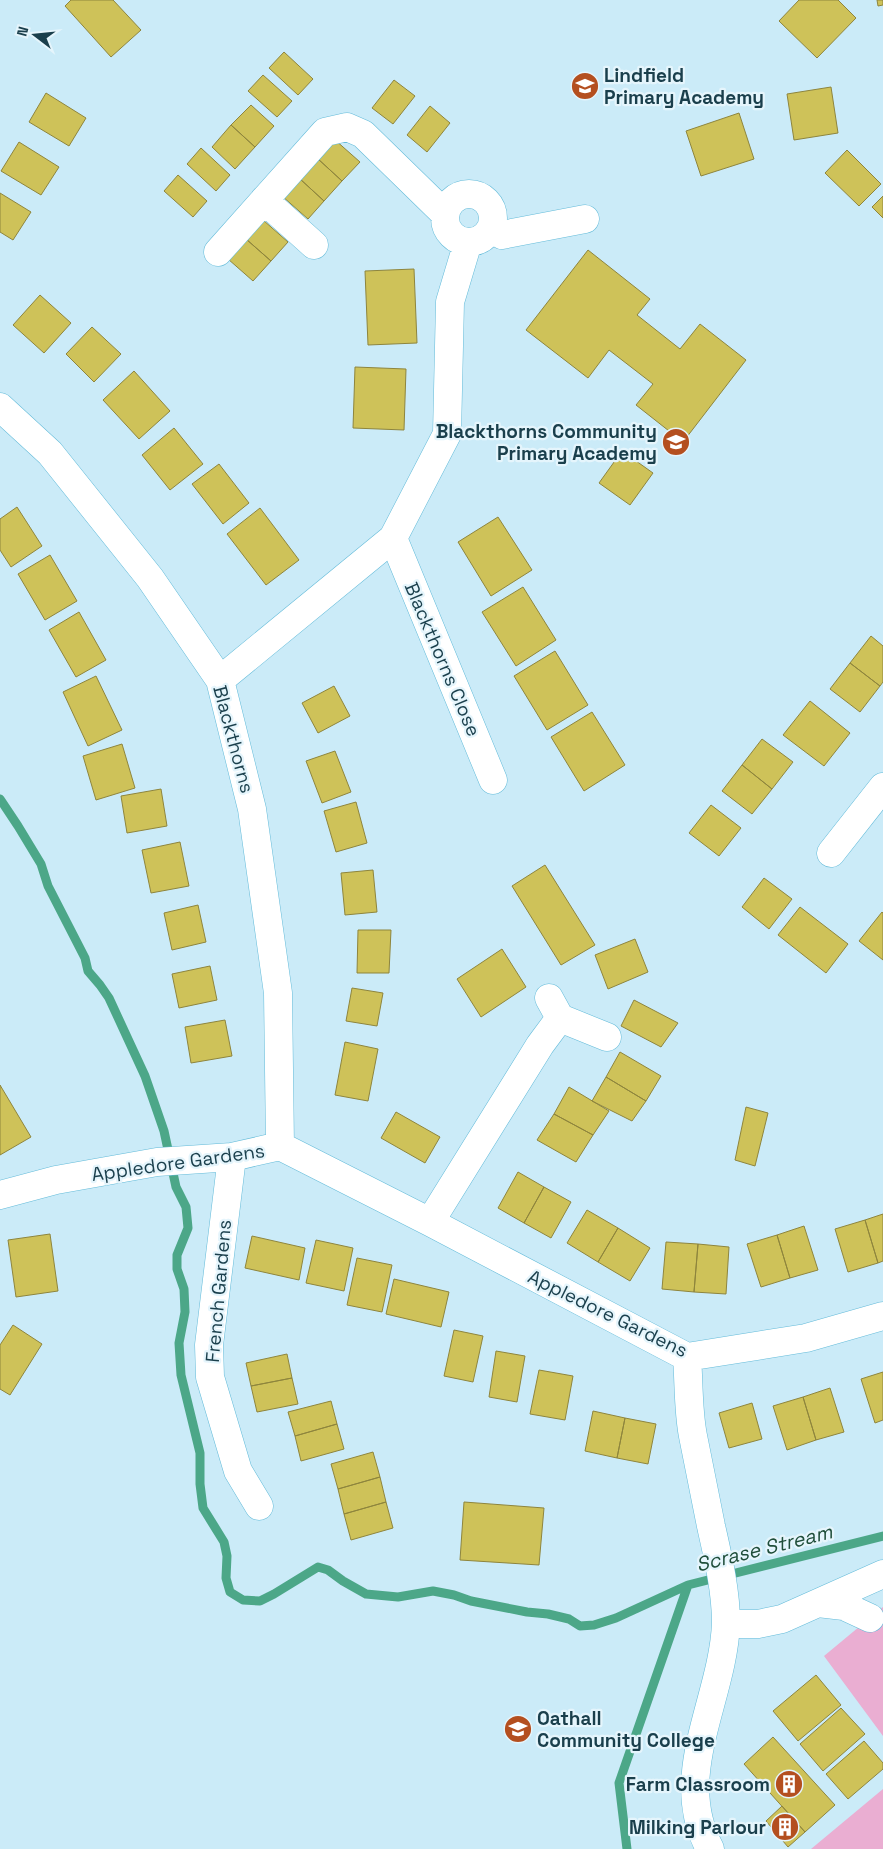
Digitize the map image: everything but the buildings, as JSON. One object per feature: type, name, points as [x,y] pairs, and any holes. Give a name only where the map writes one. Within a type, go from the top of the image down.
[{"type":"street","points":[[218,252],[325,132],[347,127],[363,134],[445,214]]},
{"type":"street","points":[[475,195],[482,198],[492,210],[492,225],[483,238],[468,242],[460,241],[448,230],[445,214],[452,200],[460,196],[475,195]]},
{"type":"street","points":[[264,200],[314,246]]},
{"type":"street","points":[[492,225],[502,235],[584,219]]},
{"type":"street","points":[[220,680],[393,538],[447,434],[450,302],[468,242]]},
{"type":"street","name":"Blackthorns","points":[[0,407],[50,454],[150,578],[220,680],[252,808],[278,993],[280,1146]]},
{"type":"street","name":"Blackthorns Close","points":[[393,538],[493,780]]},
{"type":"street","points":[[831,853],[883,787]]},
{"type":"street","points":[[430,1222],[540,1045],[554,1008],[607,1037]]},
{"type":"street","name":"Appledore Gardens","points":[[0,1195],[56,1180],[170,1160],[232,1157],[280,1146],[430,1222],[687,1357],[806,1338],[883,1316]]},
{"type":"street","name":"French Gardens","points":[[232,1157],[209,1345],[210,1378],[238,1471],[258,1506]]},
{"type":"street","points":[[687,1357],[692,1433],[724,1590],[726,1624],[720,1672],[705,1724],[694,1776],[696,1808],[703,1836],[710,1849]]},
{"type":"street","points":[[726,1624],[764,1624],[782,1619],[883,1574]]},
{"type":"street","points":[[818,1603],[844,1606],[870,1618]]},
{"type":"shaded area","points":[[883,1607],[883,1736],[824,1656]]},
{"type":"shaded area","points":[[883,1789],[883,1849],[811,1849]]},
{"type":"waterway","points":[[0,799],[41,864],[48,886],[85,958],[88,971],[109,998],[145,1076],[164,1131],[176,1187],[186,1207],[188,1228],[177,1255],[177,1269],[184,1289],[185,1312],[179,1343],[181,1375],[200,1453],[200,1484],[203,1508],[224,1542],[227,1556],[226,1578],[230,1592],[243,1600],[260,1601],[318,1567],[328,1570],[366,1594],[398,1597],[433,1591],[471,1601],[527,1612],[548,1614],[569,1619],[580,1626],[594,1625],[616,1618],[688,1585]]},
{"type":"waterway","name":"Scrase Stream","points":[[627,1849],[619,1783],[688,1585],[883,1536]]},
{"type":"place","name":"Lindfield Primary Academy","points":[[585,86]]},
{"type":"place","name":"Blackthorns Community Primary Academy","points":[[676,442]]},
{"type":"place","name":"Oathall Community College","points":[[518,1729]]},
{"type":"place","name":"Farm Classroom","points":[[789,1784]]},
{"type":"place","name":"Milking Parlour","points":[[785,1827]]}]
